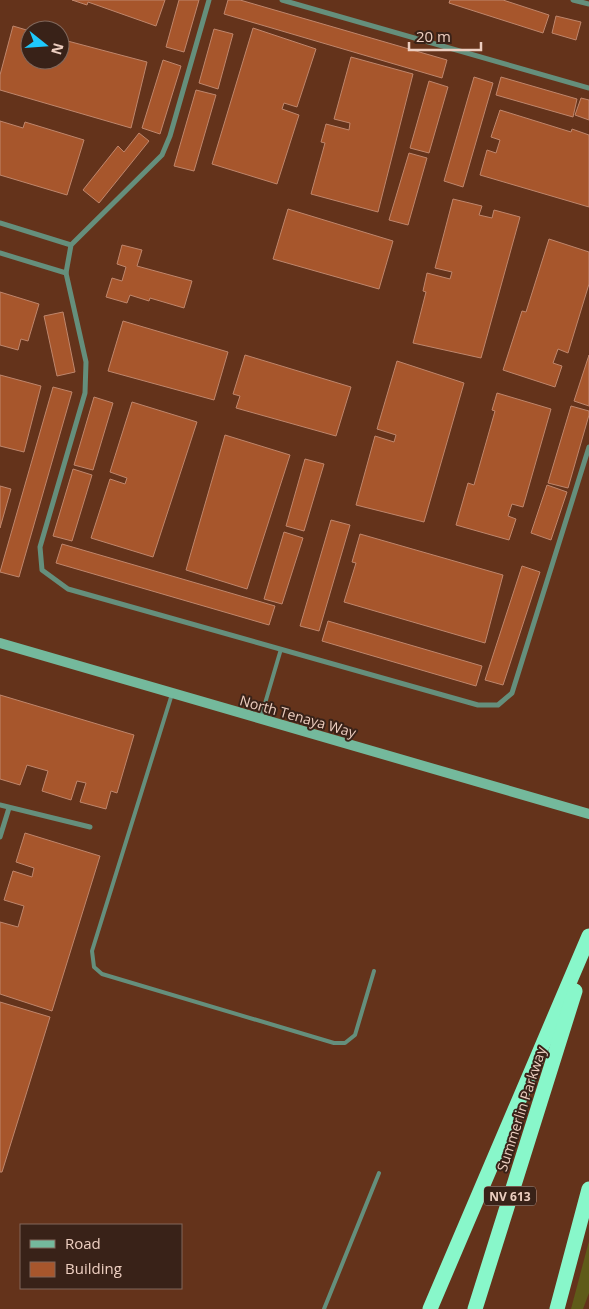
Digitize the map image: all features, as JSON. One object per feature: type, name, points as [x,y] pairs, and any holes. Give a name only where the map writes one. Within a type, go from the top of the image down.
[{"type":"highway","points":[[430,1309],[589,936]]},
{"type":"highway","name":"Summerlin Parkway","points":[[475,1309],[589,947]]},
{"type":"highway","points":[[557,1309],[589,1189]]},
{"type":"main road","name":"North Tenaya Way","points":[[0,643],[589,814]]},
{"type":"street","points":[[209,0],[170,136],[162,155],[71,245],[66,273],[86,362],[85,393],[40,547],[42,570],[68,589],[478,705],[498,705],[512,694],[589,447]]},
{"type":"street","points":[[282,0],[589,88]]},
{"type":"street","points":[[573,0],[589,4]]},
{"type":"street","points":[[0,223],[71,245]]},
{"type":"street","points":[[0,253],[66,273]]},
{"type":"street","points":[[0,805],[90,827]]},
{"type":"street","points":[[0,837],[9,808]]},
{"type":"lane","points":[[260,719],[281,650]]},
{"type":"lane","points":[[172,694],[92,950],[94,967],[102,974],[334,1043],[345,1042],[355,1034],[374,971]]},
{"type":"lane","points":[[324,1309],[379,1173]]},
{"type":"shaded area","points":[[589,1241],[589,1293],[583,1309],[571,1309]]},
{"type":"building","points":[[72,0],[165,0],[156,26],[88,2],[87,5]]},
{"type":"building","points":[[179,0],[199,0],[184,52],[166,47]]},
{"type":"building","points":[[228,0],[240,0],[447,60],[442,78],[224,14]]},
{"type":"building","points":[[450,0],[503,0],[549,15],[543,33],[449,3]]},
{"type":"building","points":[[556,16],[581,22],[576,40],[552,33]]},
{"type":"building","points":[[13,26],[20,28],[20,70],[70,70],[70,42],[147,62],[131,128],[0,90],[0,75]]},
{"type":"building","points":[[253,28],[316,49],[297,107],[284,103],[282,109],[299,115],[277,184],[212,164]]},
{"type":"building","points":[[214,29],[233,34],[218,89],[199,83]]},
{"type":"building","points":[[351,57],[413,74],[378,212],[311,194],[325,143],[321,142],[326,124],[349,130],[350,123],[334,119]]},
{"type":"building","points":[[163,60],[181,66],[160,134],[142,128]]},
{"type":"building","points":[[474,77],[493,83],[463,187],[444,181]]},
{"type":"building","points":[[501,77],[577,99],[573,117],[496,95]]},
{"type":"building","points":[[429,81],[448,87],[429,153],[410,148]]},
{"type":"building","points":[[196,90],[216,95],[194,171],[174,166]]},
{"type":"building","points":[[581,98],[589,100],[589,120],[575,115]]},
{"type":"building","points":[[500,110],[571,132],[572,129],[589,135],[589,207],[480,175],[487,150],[496,153],[500,140],[491,137]]},
{"type":"building","points":[[0,121],[23,128],[25,122],[84,140],[67,195],[0,175]]},
{"type":"building","points":[[139,133],[149,141],[99,203],[83,190],[118,146],[124,152]]},
{"type":"building","points":[[409,153],[427,158],[408,225],[389,220]]},
{"type":"building","points":[[453,199],[482,206],[479,215],[492,218],[494,210],[520,217],[481,358],[413,343],[426,292],[423,291],[427,273],[450,279],[452,272],[435,268]]},
{"type":"building","points":[[288,209],[393,241],[379,289],[273,259]]},
{"type":"building","points":[[549,239],[589,252],[589,284],[568,353],[558,349],[553,363],[562,366],[555,387],[503,370],[522,311],[526,312]]},
{"type":"building","points":[[122,245],[142,250],[137,266],[192,281],[184,308],[150,298],[149,301],[130,295],[127,303],[106,297],[112,278],[122,281],[126,267],[117,264]]},
{"type":"building","points":[[0,292],[39,304],[28,341],[21,339],[18,350],[0,345]]},
{"type":"building","points":[[63,312],[75,372],[57,376],[44,316]]},
{"type":"building","points":[[123,321],[228,352],[214,400],[108,371]]},
{"type":"building","points":[[245,355],[351,387],[336,436],[236,408],[240,396],[233,394]]},
{"type":"building","points":[[589,355],[589,406],[574,401]]},
{"type":"building","points":[[397,361],[464,383],[424,522],[356,505],[375,436],[394,442],[396,435],[377,429]]},
{"type":"building","points":[[0,375],[41,386],[24,452],[0,446]]},
{"type":"building","points":[[53,387],[72,392],[19,577],[0,572]]},
{"type":"building","points":[[497,393],[551,409],[523,507],[512,504],[508,516],[516,519],[509,540],[456,525],[468,483],[474,485],[495,411],[492,410]]},
{"type":"building","points":[[94,397],[113,403],[93,470],[74,465]]},
{"type":"building","points":[[132,402],[197,422],[153,557],[91,538],[110,479],[125,484],[127,478],[110,472]]},
{"type":"building","points":[[571,406],[589,411],[589,415],[568,488],[548,483]]},
{"type":"building","points":[[225,435],[290,455],[247,589],[186,570]]},
{"type":"building","points":[[305,459],[324,464],[304,531],[286,526]]},
{"type":"building","points":[[73,469],[92,475],[72,541],[53,536]]},
{"type":"building","points":[[547,485],[567,492],[551,540],[531,533]]},
{"type":"building","points":[[0,486],[11,489],[0,528]]},
{"type":"building","points":[[331,520],[350,525],[319,631],[300,626]]},
{"type":"building","points":[[284,532],[303,538],[282,604],[264,599]]},
{"type":"building","points":[[360,534],[503,575],[485,643],[344,602],[356,563],[352,562]]},
{"type":"building","points":[[62,544],[275,606],[269,625],[56,563]]},
{"type":"building","points":[[522,566],[540,572],[503,685],[485,680]]},
{"type":"building","points":[[328,621],[482,666],[476,686],[322,641]]},
{"type":"building","points":[[0,695],[134,735],[117,793],[111,791],[106,809],[80,802],[86,783],[77,781],[71,800],[42,791],[48,771],[27,765],[20,785],[0,779]]},
{"type":"building","points":[[25,833],[100,856],[52,1011],[0,994],[0,922],[18,927],[24,906],[4,900],[13,871],[32,877],[34,868],[16,862]]},
{"type":"building","points":[[0,1002],[50,1017],[2,1172],[0,1172]]}]
